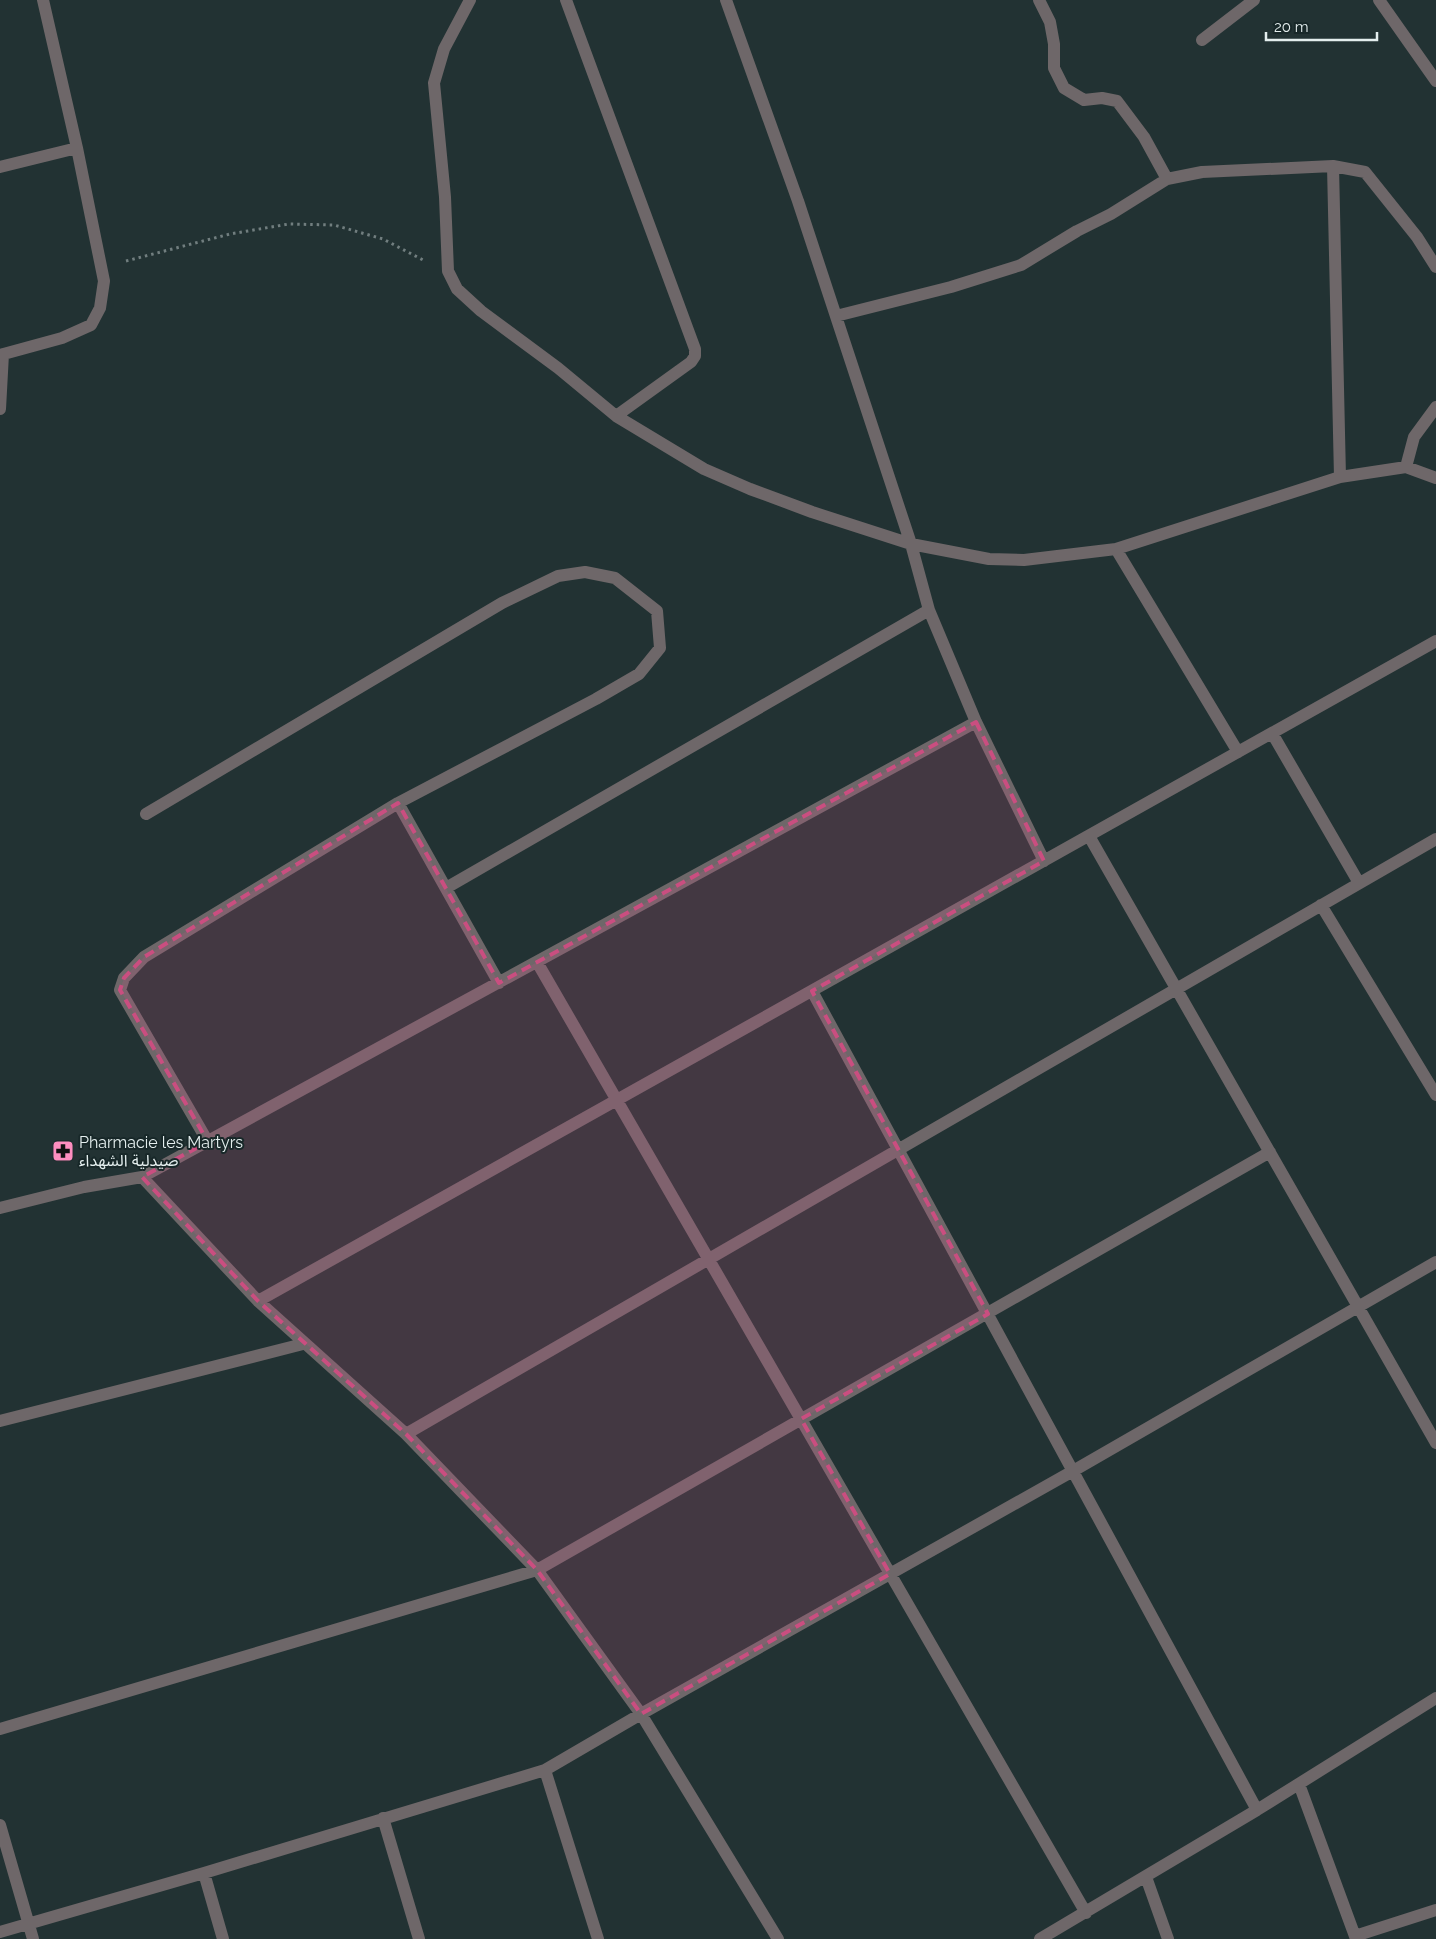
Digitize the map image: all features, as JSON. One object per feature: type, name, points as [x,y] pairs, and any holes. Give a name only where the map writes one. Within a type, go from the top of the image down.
[{"type":"street","points":[[0,409],[2,354],[62,338],[91,325],[100,308],[104,281],[44,0]]},
{"type":"street","points":[[470,0],[444,49],[434,83],[445,197],[448,271],[457,289],[480,311],[558,368],[616,416],[704,469],[750,489],[812,512],[911,544],[989,559],[1024,560],[1116,548],[1340,477],[1406,467],[1436,478]]},
{"type":"street","points":[[566,0],[695,349],[695,356],[691,362],[616,416]]},
{"type":"street","points":[[726,0],[798,201],[911,544],[929,610],[976,722],[1044,861]]},
{"type":"street","points":[[1039,0],[1050,22],[1054,44],[1054,68],[1064,88],[1084,100],[1102,98],[1117,101],[1144,137],[1168,179]]},
{"type":"street","points":[[1202,40],[1254,0]]},
{"type":"street","points":[[1379,0],[1436,81]]},
{"type":"street","points":[[0,168],[77,148]]},
{"type":"street","points":[[836,316],[951,287],[1021,265],[1168,179],[1202,172],[1333,166],[1365,172],[1417,237],[1436,267]]},
{"type":"street","points":[[1333,166],[1340,477]]},
{"type":"street","points":[[1406,467],[1414,437],[1436,407]]},
{"type":"street","points":[[1116,548],[1238,752]]},
{"type":"street","points":[[146,814],[502,603],[558,576],[585,572],[615,578],[657,612],[660,648],[639,674],[596,699],[398,803],[144,957],[124,978],[120,990],[208,1142]]},
{"type":"street","points":[[446,888],[929,610]]},
{"type":"street","points":[[258,1301],[1436,641]]},
{"type":"street","points":[[0,1208],[84,1187],[142,1177],[976,722]]},
{"type":"street","points":[[1272,733],[1359,883]]},
{"type":"street","points":[[398,803],[499,983]]},
{"type":"street","points":[[1090,836],[1436,1443]]},
{"type":"street","points":[[406,1434],[1436,839]]},
{"type":"street","points":[[1321,905],[1436,1095]]},
{"type":"street","points":[[537,962],[1086,1913]]},
{"type":"street","points":[[812,991],[1258,1810]]},
{"type":"street","points":[[0,1729],[537,1570],[1270,1152]]},
{"type":"street","points":[[142,1177],[258,1301],[303,1344],[406,1434],[537,1570],[641,1714],[778,1939]]},
{"type":"street","points":[[0,1932],[204,1874],[545,1770],[1073,1471],[1436,1262]]},
{"type":"street","points":[[0,1421],[303,1344]]},
{"type":"street","points":[[1040,1939],[1258,1810],[1436,1698]]},
{"type":"street","points":[[545,1770],[598,1939]]},
{"type":"street","points":[[1299,1784],[1356,1938],[1436,1910]]},
{"type":"street","points":[[383,1818],[418,1939]]},
{"type":"street","points":[[0,1825],[33,1939]]},
{"type":"street","points":[[204,1874],[223,1939]]},
{"type":"street","points":[[1146,1877],[1168,1939]]},
{"type":"path","points":[[102,267],[230,234],[289,224],[334,225],[383,238],[415,257],[448,271]]},
{"type":"highlighted area","points":[[976,722],[1044,861],[812,991],[988,1314],[801,1419],[890,1574],[641,1714],[537,1570],[406,1434],[258,1301],[142,1177],[208,1142],[120,990],[124,978],[144,957],[398,803],[499,983]]},
{"type":"place","name":"Pharmacie les Martyrs صيدلية الشهداء","points":[[63,1151]]}]
